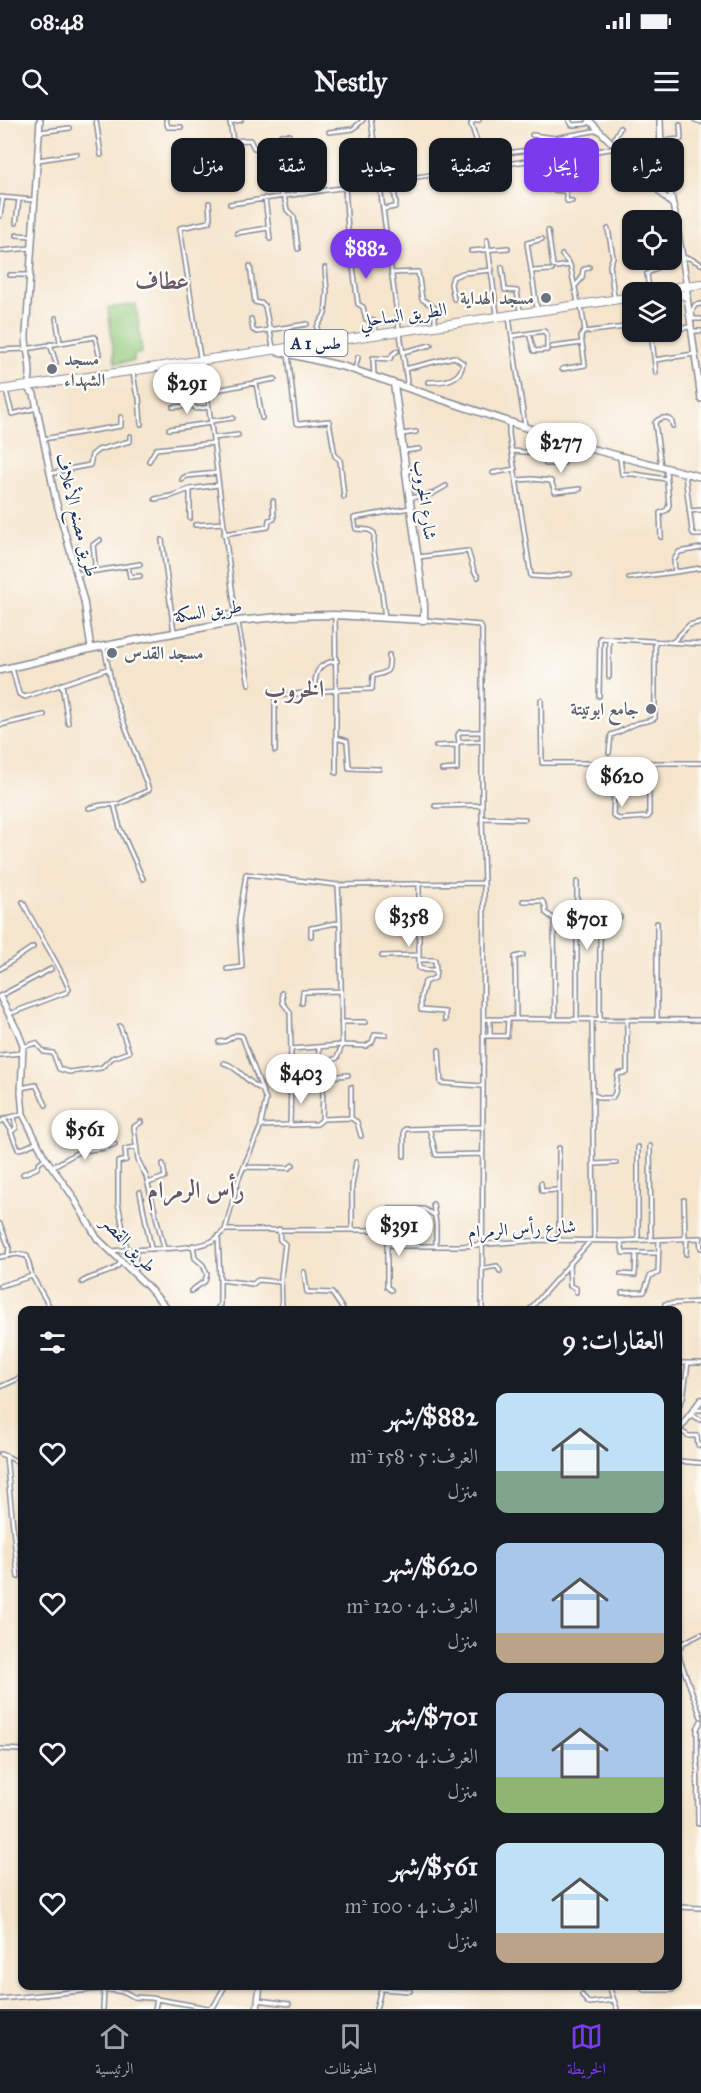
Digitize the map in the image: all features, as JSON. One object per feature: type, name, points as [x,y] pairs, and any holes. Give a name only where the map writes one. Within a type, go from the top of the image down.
[{"type":"highway","name":"الطريق الساحلي","points":[[400,330],[622,296]]},
{"type":"highway","name":"الطريق الساحلي","points":[[2,388],[32,381],[509,315],[622,297]]},
{"type":"highway","name":"الطريق الساحلي","points":[[273,348],[300,346],[373,333]]},
{"type":"highway","points":[[297,356],[296,352],[300,346]]},
{"type":"highway","name":"الطريق الساحلي","points":[[32,381],[133,371],[155,365]]},
{"type":"main road","points":[[273,348],[288,354],[354,370],[566,441],[701,477]]},
{"type":"main road","name":"شارع الخروب","points":[[394,384],[425,620]]},
{"type":"main road","name":"طريق السكة","points":[[0,670],[92,647],[104,647],[237,621],[288,616],[334,615],[425,620]]},
{"type":"street","points":[[34,394],[26,349],[40,120]]},
{"type":"street","points":[[96,120],[101,155]]},
{"type":"street","points":[[166,120],[168,127],[181,127]]},
{"type":"street","points":[[241,120],[230,122],[233,142],[249,140],[254,148],[257,148]]},
{"type":"street","points":[[329,132],[353,129],[363,120]]},
{"type":"street","points":[[371,120],[374,138]]},
{"type":"street","points":[[476,138],[471,124],[479,120]]},
{"type":"street","points":[[569,120],[572,125],[586,124],[590,121],[611,141]]},
{"type":"street","points":[[660,120],[660,138]]},
{"type":"street","points":[[695,120],[701,122]]},
{"type":"street","points":[[680,125],[681,138]]},
{"type":"street","points":[[40,132],[70,128]]},
{"type":"street","points":[[615,138],[620,128]]},
{"type":"street","points":[[532,135],[555,138],[599,130]]},
{"type":"street","points":[[659,133],[660,138]]},
{"type":"street","points":[[281,135],[289,135],[289,138]]},
{"type":"street","points":[[38,160],[77,154]]},
{"type":"street","points":[[230,204],[339,188]]},
{"type":"street","points":[[282,192],[287,210],[294,218],[298,249]]},
{"type":"street","points":[[345,192],[348,231]]},
{"type":"street","points":[[382,192],[405,369],[405,387]]},
{"type":"street","points":[[384,209],[395,207],[394,192]]},
{"type":"street","points":[[565,192],[567,201],[572,201]]},
{"type":"street","points":[[660,192],[672,204],[673,210]]},
{"type":"street","points":[[669,192],[673,210]]},
{"type":"street","points":[[0,216],[2,197],[35,200]]},
{"type":"street","points":[[266,198],[270,239]]},
{"type":"street","points":[[16,224],[19,199]]},
{"type":"street","points":[[666,199],[671,210]]},
{"type":"street","points":[[209,203],[209,222],[180,228],[214,441],[235,611],[223,615],[222,623]]},
{"type":"street","points":[[237,233],[268,228]]},
{"type":"street","points":[[608,229],[613,257],[610,265],[614,296]]},
{"type":"street","points":[[548,231],[554,266],[570,265]]},
{"type":"street","points":[[17,235],[32,236]]},
{"type":"street","points":[[537,308],[527,243],[542,239]]},
{"type":"street","points":[[487,240],[497,314]]},
{"type":"street","points":[[0,251],[32,248]]},
{"type":"street","points":[[471,251],[508,248]]},
{"type":"street","points":[[351,251],[358,304],[363,307],[366,318],[374,321],[373,333]]},
{"type":"street","points":[[562,255],[570,265],[579,303],[584,332],[582,343],[585,365],[562,369]]},
{"type":"street","points":[[701,264],[690,258],[682,258],[701,399]]},
{"type":"street","points":[[250,266],[255,302],[266,306],[273,348]]},
{"type":"street","points":[[682,266],[686,289]]},
{"type":"street","points":[[502,267],[505,290],[518,291],[520,310]]},
{"type":"street","points":[[575,286],[582,278],[583,270],[589,267]]},
{"type":"street","points":[[319,340],[317,327],[324,318],[327,292],[325,268]]},
{"type":"street","points":[[454,299],[451,284],[453,277],[463,273],[492,270]]},
{"type":"street","points":[[531,271],[552,270]]},
{"type":"street","points":[[646,282],[647,274],[654,270]]},
{"type":"street","points":[[391,273],[418,272],[422,299],[435,308],[435,323]]},
{"type":"street","points":[[10,275],[30,275]]},
{"type":"street","points":[[701,304],[695,306],[692,311],[693,319],[701,319]]},
{"type":"street","points":[[509,315],[525,427]]},
{"type":"street","points":[[56,318],[60,342]]},
{"type":"street","points":[[251,319],[255,332],[307,324]]},
{"type":"street","points":[[584,332],[622,327]]},
{"type":"street","points":[[682,329],[701,331]]},
{"type":"street","points":[[512,336],[544,331],[547,335],[547,350],[534,351],[530,336]]},
{"type":"street","points":[[0,350],[26,349],[95,337],[99,354]]},
{"type":"street","points":[[652,342],[656,373]]},
{"type":"street","points":[[552,347],[582,343]]},
{"type":"street","points":[[50,344],[56,363]]},
{"type":"street","points":[[403,352],[431,345]]},
{"type":"street","points":[[374,377],[373,358],[390,359],[397,351]]},
{"type":"street","points":[[288,354],[296,423],[329,421],[334,453],[340,460],[344,497]]},
{"type":"street","points":[[655,360],[694,354]]},
{"type":"street","points":[[354,370],[358,357]]},
{"type":"street","points":[[405,369],[454,357],[463,363],[464,366],[453,380],[428,382]]},
{"type":"street","points":[[133,371],[139,397],[141,423]]},
{"type":"street","points":[[206,392],[275,379]]},
{"type":"street","points":[[32,381],[35,387],[34,394]]},
{"type":"street","points":[[256,382],[262,418]]},
{"type":"street","points":[[2,388],[12,414],[37,408]]},
{"type":"street","name":"طريق مصنع الأعلاف","points":[[34,394],[50,474],[84,601],[92,647]]},
{"type":"street","points":[[173,407],[194,406],[196,409],[209,407]]},
{"type":"street","points":[[43,439],[121,426],[121,417]]},
{"type":"street","points":[[169,429],[233,418]]},
{"type":"street","points":[[661,537],[660,513],[667,510],[669,506],[667,479],[655,423],[659,419],[668,418],[673,426]]},
{"type":"street","points":[[509,423],[531,576],[549,577],[570,574]]},
{"type":"street","points":[[400,434],[416,432]]},
{"type":"street","points":[[538,432],[546,464],[564,463],[566,441]]},
{"type":"street","points":[[149,461],[156,449],[214,441],[238,435]]},
{"type":"street","points":[[50,474],[90,465],[92,454],[98,450],[130,441],[130,436]]},
{"type":"street","points":[[403,451],[419,449]]},
{"type":"street","points":[[512,451],[536,453],[541,449]]},
{"type":"street","points":[[620,456],[621,474],[667,479]]},
{"type":"street","points":[[493,473],[515,469]]},
{"type":"street","points":[[685,472],[692,533],[701,535]]},
{"type":"street","points":[[182,480],[187,476],[217,473]]},
{"type":"street","points":[[517,480],[551,481],[555,492],[580,489]]},
{"type":"street","points":[[155,499],[190,489],[219,485]]},
{"type":"street","points":[[408,498],[432,494],[446,486]]},
{"type":"street","points":[[190,489],[190,518]]},
{"type":"street","points":[[224,534],[268,527],[269,520],[274,519],[273,501]]},
{"type":"street","points":[[385,618],[374,552],[374,533],[369,530],[356,529],[354,518],[410,508]]},
{"type":"street","points":[[689,510],[701,510]]},
{"type":"street","points":[[195,525],[223,523]]},
{"type":"street","points":[[93,571],[95,561],[92,546],[100,540]]},
{"type":"street","points":[[162,540],[174,632]]},
{"type":"street","points":[[675,572],[674,560],[679,552],[701,548]]},
{"type":"street","points":[[418,557],[468,551],[478,578]]},
{"type":"street","points":[[76,574],[140,564]]},
{"type":"street","points":[[128,566],[130,577],[140,576]]},
{"type":"street","points":[[629,578],[701,568]]},
{"type":"street","points":[[334,615],[337,661],[336,773]]},
{"type":"street","points":[[425,620],[481,626],[484,883],[482,1306]]},
{"type":"street","points":[[237,621],[249,684]]},
{"type":"street","points":[[673,642],[689,625],[701,622]]},
{"type":"street","points":[[599,696],[598,640],[602,638],[701,644]]},
{"type":"street","points":[[609,639],[609,677]]},
{"type":"street","points":[[609,753],[611,735],[620,733],[636,723],[652,721],[655,718],[655,641]]},
{"type":"street","points":[[89,808],[127,801],[149,790],[119,710],[104,647]]},
{"type":"street","points":[[275,751],[275,696],[336,690],[372,690],[373,676],[384,675],[388,670],[389,655]]},
{"type":"street","points":[[315,692],[317,671],[326,663],[337,661]]},
{"type":"street","points":[[12,668],[17,689],[22,696],[108,669]]},
{"type":"street","points":[[62,684],[68,723]]},
{"type":"street","points":[[541,700],[542,763],[701,763]]},
{"type":"street","points":[[0,725],[44,715]]},
{"type":"street","points":[[442,770],[457,769],[460,732],[482,732]]},
{"type":"street","points":[[336,738],[347,741],[349,768],[379,769]]},
{"type":"street","points":[[436,746],[482,741]]},
{"type":"street","points":[[649,762],[649,792],[648,817],[619,819],[613,816],[614,792],[649,792]]},
{"type":"street","points":[[114,804],[120,828],[143,879]]},
{"type":"street","points":[[435,806],[482,805]]},
{"type":"street","points":[[482,818],[525,819]]},
{"type":"street","points":[[227,969],[242,966],[238,921],[246,874],[338,885],[484,883]]},
{"type":"street","points":[[577,882],[577,1020]]},
{"type":"street","points":[[419,883],[421,970],[436,970]]},
{"type":"street","points":[[323,1119],[324,1063],[336,1060],[342,1045],[338,885]]},
{"type":"street","points":[[523,901],[542,902],[546,913],[554,919],[555,1019]]},
{"type":"street","points":[[9,1014],[67,992],[69,989],[59,965],[38,933],[23,902]]},
{"type":"street","points":[[600,1020],[600,921],[603,917],[620,917]]},
{"type":"street","points":[[310,936],[311,928],[321,927],[326,923],[340,923]]},
{"type":"street","points":[[657,924],[657,1020]]},
{"type":"street","points":[[0,969],[33,947]]},
{"type":"street","points":[[516,1019],[515,957],[523,955]]},
{"type":"street","points":[[382,956],[435,960],[435,978],[424,982],[421,996],[422,1010],[445,1012],[445,1020]]},
{"type":"street","points":[[0,997],[51,969]]},
{"type":"street","points":[[302,1003],[304,991],[341,991]]},
{"type":"street","points":[[282,993],[283,1003],[290,1012],[290,1125]]},
{"type":"street","name":"طريق القصر","points":[[0,997],[18,1032],[23,1050],[21,1088],[23,1114],[37,1142],[78,1204],[93,1232],[164,1306]]},
{"type":"street","points":[[484,1018],[701,1020]]},
{"type":"street","points":[[490,1019],[490,1036]]},
{"type":"street","points":[[483,1036],[507,1036],[508,1019]]},
{"type":"street","points":[[532,1306],[592,1240],[592,1020]]},
{"type":"street","points":[[593,1095],[612,1098],[618,1074],[627,1072],[627,1020]]},
{"type":"street","points":[[342,1022],[366,1022]]},
{"type":"street","points":[[0,1055],[23,1050],[36,1043],[44,1052],[53,1053],[57,1066],[62,1071],[101,1068],[112,1058],[129,1052],[120,1026]]},
{"type":"street","points":[[291,1049],[342,1045],[366,1046],[372,1042],[375,1034],[386,1035]]},
{"type":"street","points":[[110,1251],[165,1248],[210,1242],[225,1230],[244,1167],[261,1126],[266,1102],[242,1036],[236,1035],[219,1042]]},
{"type":"street","points":[[291,1083],[300,1082],[301,1061],[319,1058],[319,1047]]},
{"type":"street","points":[[439,1050],[441,1083],[482,1086]]},
{"type":"street","points":[[224,1063],[231,1066],[252,1085],[262,1089]]},
{"type":"street","points":[[322,1082],[330,1077],[348,1076]]},
{"type":"street","points":[[21,1088],[36,1085],[46,1105]]},
{"type":"street","points":[[351,1087],[351,1119]]},
{"type":"street","points":[[0,1122],[23,1114]]},
{"type":"street","points":[[11,1131],[16,1128],[14,1116]]},
{"type":"street","points":[[4,1119],[18,1149],[37,1142]]},
{"type":"street","points":[[261,1126],[317,1124],[323,1119],[351,1119],[357,1122],[361,1136]]},
{"type":"street","points":[[141,1122],[134,1127],[138,1160],[148,1183],[165,1248]]},
{"type":"street","points":[[90,1150],[98,1139],[96,1126]]},
{"type":"street","points":[[404,1156],[404,1129],[482,1127]]},
{"type":"street","points":[[429,1128],[436,1155],[482,1154]]},
{"type":"street","points":[[52,1167],[80,1151],[105,1148],[115,1144]]},
{"type":"street","points":[[650,1146],[651,1240]]},
{"type":"street","points":[[127,1249],[118,1203],[118,1162],[126,1160],[125,1149],[136,1147]]},
{"type":"street","points":[[638,1147],[638,1240]]},
{"type":"street","points":[[558,1239],[559,1148]]},
{"type":"street","points":[[23,1174],[37,1168],[39,1163],[46,1158]]},
{"type":"street","points":[[352,1229],[352,1186],[356,1162]]},
{"type":"street","points":[[593,1164],[616,1163]]},
{"type":"street","points":[[148,1183],[165,1177],[163,1164]]},
{"type":"street","points":[[244,1167],[289,1168],[293,1165]]},
{"type":"street","points":[[541,1183],[542,1191],[558,1190]]},
{"type":"street","points":[[140,1191],[152,1248]]},
{"type":"street","points":[[684,1200],[686,1254]]},
{"type":"street","points":[[434,1204],[436,1246]]},
{"type":"street","points":[[391,1290],[387,1287],[387,1211],[389,1209],[424,1209],[434,1215]]},
{"type":"street","points":[[0,1224],[9,1247],[8,1256]]},
{"type":"street","points":[[279,1229],[280,1240],[285,1244],[281,1282],[282,1306]]},
{"type":"street","points":[[225,1230],[374,1229],[386,1232]]},
{"type":"street","points":[[218,1236],[220,1280],[218,1306]]},
{"type":"street","points":[[700,1238],[701,1248]]},
{"type":"street","name":"شارع رأس الرمرام","points":[[387,1242],[395,1246],[436,1246],[558,1239],[621,1241],[700,1238]]},
{"type":"street","points":[[622,1293],[644,1292],[650,1276],[659,1272],[659,1240]]},
{"type":"street","points":[[621,1241],[623,1253],[658,1253]]},
{"type":"street","points":[[191,1291],[205,1281],[207,1274],[203,1265],[195,1258],[193,1245]]},
{"type":"street","points":[[135,1274],[136,1249]]},
{"type":"street","points":[[621,1274],[635,1275],[636,1253]]},
{"type":"street","points":[[0,1257],[27,1256],[32,1276],[49,1306]]},
{"type":"street","points":[[82,1282],[116,1268],[121,1261]]},
{"type":"street","points":[[569,1264],[570,1286],[576,1288],[576,1292]]},
{"type":"street","points":[[481,1269],[497,1266],[500,1271]]},
{"type":"street","points":[[304,1272],[307,1292],[332,1293],[341,1306]]},
{"type":"street","points":[[0,1287],[32,1276]]},
{"type":"street","points":[[665,1306],[665,1304],[701,1301],[701,1276]]},
{"type":"street","points":[[220,1280],[252,1284],[258,1280],[281,1282]]},
{"type":"street","points":[[682,1363],[701,1363]]},
{"type":"street","points":[[682,1396],[688,1363]]},
{"type":"street","points":[[0,1387],[18,1379]]},
{"type":"street","points":[[682,1427],[695,1412],[701,1400]]},
{"type":"street","points":[[695,1412],[701,1420]]},
{"type":"street","points":[[682,1433],[697,1436],[698,1445],[701,1446]]},
{"type":"street","points":[[0,1454],[18,1462]]},
{"type":"street","points":[[6,1456],[18,1577]]},
{"type":"street","points":[[682,1461],[701,1463]]},
{"type":"street","points":[[682,1644],[701,1634]]},
{"type":"street","points":[[682,1666],[701,1719],[697,1729],[698,1824]]},
{"type":"street","points":[[0,1749],[18,1750]]},
{"type":"street","points":[[682,1907],[701,1908]]},
{"type":"street","points":[[0,1999],[94,1990]]},
{"type":"street","points":[[103,2009],[104,1990]]},
{"type":"street","points":[[111,1990],[125,1992],[134,1997],[212,2008],[223,1990]]},
{"type":"street","points":[[257,2009],[259,1990]]},
{"type":"street","points":[[376,2009],[381,1990]]},
{"type":"street","points":[[396,1990],[410,1991]]},
{"type":"street","points":[[610,1990],[617,2009]]},
{"type":"street","points":[[644,1990],[672,1990]]},
{"type":"street","points":[[582,1995],[586,2002],[590,2003],[614,2000]]},
{"type":"street","points":[[155,2009],[157,1999]]},
{"type":"street","points":[[258,2000],[289,2004]]},
{"type":"green space","points":[[136,304],[142,353],[134,355],[134,361],[115,363],[108,308]]},
{"type":"place","name":"مسجد الهداية","points":[[546,298]]},
{"type":"place","name":"مسجد الشهداء","points":[[52,369]]},
{"type":"place","name":"مسجد القدس","points":[[112,653]]},
{"type":"place","name":"جامع ابوتيتة","points":[[651,709]]},
{"type":"district","name":"عطاف","points":[[162,281]]},
{"type":"district","name":"الخروب","points":[[294,689]]},
{"type":"district","name":"رأس الرمرام","points":[[196,1190]]}]
